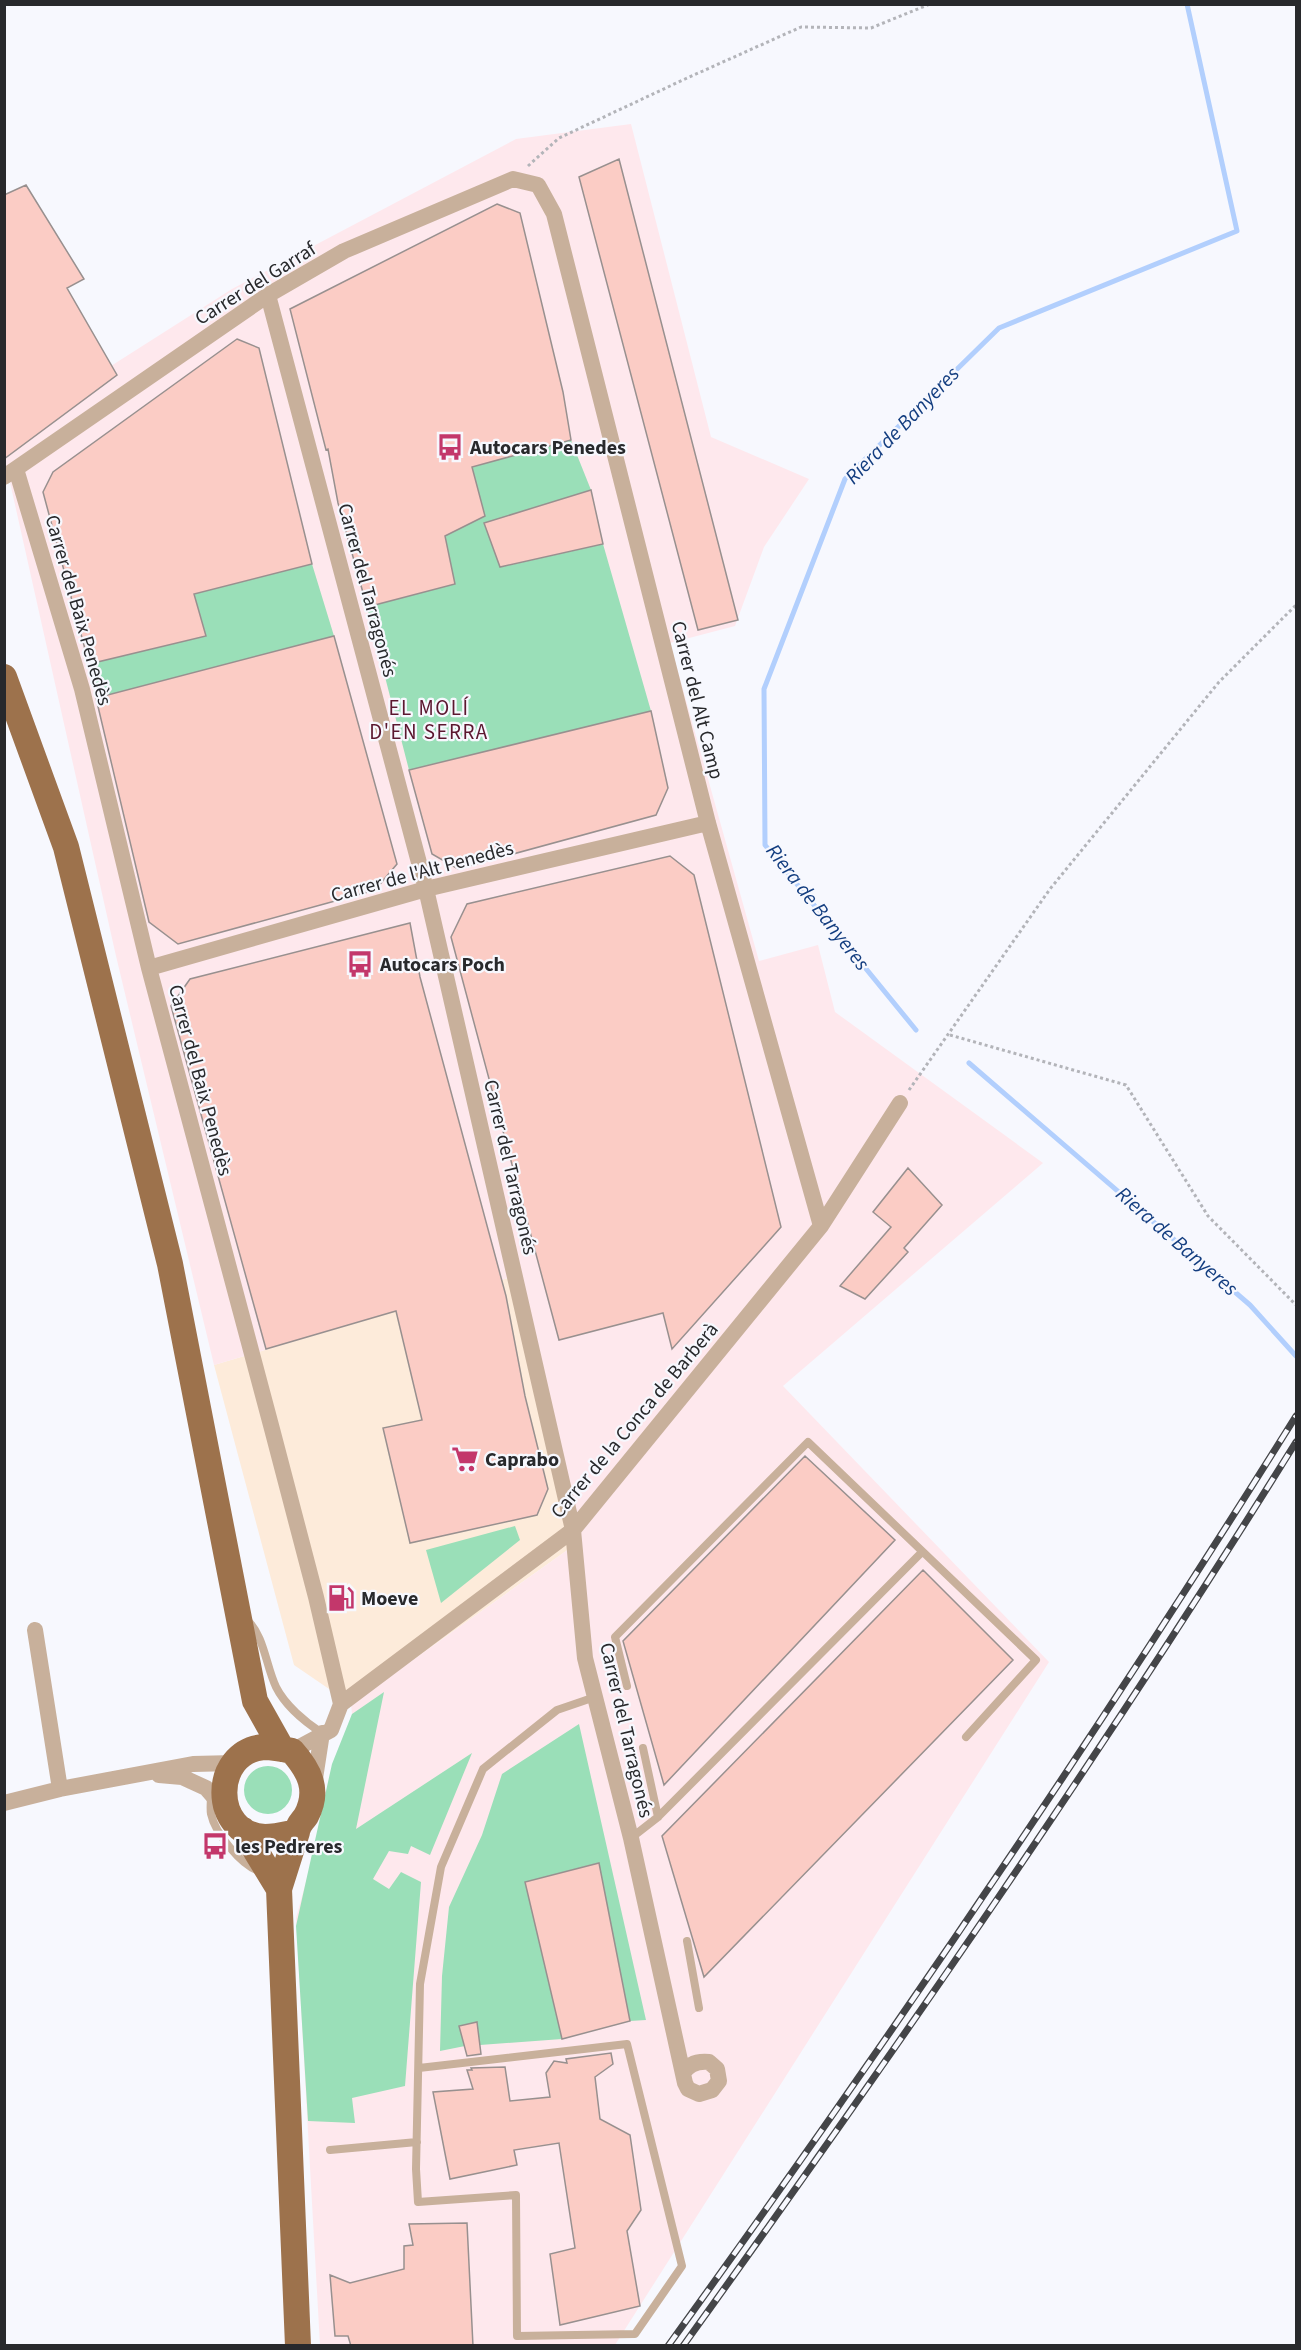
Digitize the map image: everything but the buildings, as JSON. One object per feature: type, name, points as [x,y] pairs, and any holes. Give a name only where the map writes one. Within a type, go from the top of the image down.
[{"type":"main road","points":[[4,677],[66,848],[168,1253],[255,1701],[287,1750],[306,1767],[313,1789],[311,1804],[305,1818],[298,1826],[275,1882],[298,2346]]},
{"type":"main road","points":[[255,1701],[240,1758],[223,1787],[225,1807],[275,1882]]},
{"type":"main road","points":[[240,1758],[264,1747],[287,1750]]},
{"type":"main road","points":[[236,1822],[266,1837],[297,1832]]},
{"type":"street","name":"Carrer del Alt Camp","points":[[513,179],[538,185],[554,213],[708,823],[821,1226]]},
{"type":"street","name":"Carrer del Garraf","points":[[10,473],[268,295],[344,251],[513,179]]},
{"type":"street","name":"Carrer del Tarragonés","points":[[268,295],[426,889],[573,1530],[585,1658],[631,1838],[682,2061]]},
{"type":"street","name":"Carrer del Baix Penedès","points":[[10,473],[82,688],[149,968],[275,1439],[341,1704]]},
{"type":"street","name":"Carrer de l'Alt Penedès","points":[[149,968],[426,889],[708,823]]},
{"type":"street","name":"Carrer de la Conca de Barberà","points":[[287,1750],[331,1730],[341,1704],[573,1530],[821,1226],[900,1103]]},
{"type":"street","points":[[35,1630],[60,1789]]},
{"type":"street","name":"Carrer de la Conca de Barberà","points":[[313,1789],[322,1733]]},
{"type":"street","points":[[4,1803],[60,1789],[193,1764],[240,1758]]},
{"type":"street","points":[[143,1774],[182,1778],[206,1788],[236,1822]]},
{"type":"street","points":[[4,1794],[60,1789]]},
{"type":"lane","points":[[627,1686],[615,1637],[808,1442],[1036,1660],[966,1737]]},
{"type":"lane","points":[[631,1838],[658,1817],[922,1552]]},
{"type":"lane","points":[[238,1612],[255,1627],[277,1690],[304,1721],[322,1733]]},
{"type":"lane","points":[[419,2068],[627,2044],[682,2266],[635,2334],[517,2336],[516,2195],[418,2202],[417,2142],[420,1984],[441,1867],[483,1769],[557,1710],[595,1697]]},
{"type":"lane","points":[[643,1748],[658,1817]]},
{"type":"lane","points":[[211,1795],[211,1815],[238,1858],[275,1882]]},
{"type":"lane","points":[[687,1941],[699,2008]]},
{"type":"lane","points":[[330,2150],[417,2142]]},
{"type":"path","points":[[513,179],[560,138],[801,27],[871,28],[930,4]]},
{"type":"path","points":[[900,1103],[950,1035],[1050,889],[1219,682],[1296,605]]},
{"type":"path","points":[[950,1035],[1126,1085],[1208,1216],[1296,1305]]},
{"type":"shaded area","points":[[631,124],[711,437],[809,479],[764,547],[735,626],[670,643],[759,961],[818,945],[835,1012],[1043,1163],[783,1386],[1049,1662],[615,2345],[320,2345],[296,1918],[352,1714],[351,1704],[576,1544],[508,1278],[214,1365],[116,956],[5,460],[4,434],[232,289],[516,139]]},
{"type":"shaded area","points":[[508,1278],[576,1544],[351,1704],[294,1665],[214,1365]]},
{"type":"green space","points":[[571,440],[591,490],[484,524],[501,567],[603,544],[651,711],[409,770],[367,607],[455,584],[445,536],[472,467]]},
{"type":"green space","points":[[312,564],[334,636],[96,698],[89,664],[206,636],[194,594]]},
{"type":"green space","points":[[515,1526],[520,1540],[441,1603],[426,1550]]},
{"type":"green space","points":[[384,1692],[356,1829],[472,1753],[430,1855],[411,1846],[408,1854],[389,1851],[373,1879],[389,1889],[401,1872],[421,1882],[405,2086],[352,2098],[355,2123],[308,2121],[296,1926],[332,1764],[352,1714]]},
{"type":"green space","points":[[579,1724],[646,2020],[630,2021],[598,1863],[525,1882],[562,2039],[480,2045],[477,2022],[459,2026],[465,2046],[440,2051],[442,1976],[449,1907],[482,1835],[502,1774]]},
{"type":"green space","points":[[263,1766],[273,1766],[285,1773],[292,1785],[292,1795],[285,1807],[273,1814],[263,1814],[248,1803],[244,1795],[244,1785],[255,1770]]},
{"type":"waterway","name":"Riera de Banyeres","points":[[916,1030],[765,845],[764,689],[845,479],[999,328],[1237,231],[1187,4]]},
{"type":"waterway","name":"Riera de Banyeres","points":[[969,1063],[1250,1305],[1296,1356]]},
{"type":"railway","points":[[668,2346],[831,2117],[990,1886],[1145,1652],[1296,1416]]},
{"type":"railway","points":[[683,2346],[842,2123],[1074,1786],[1296,1442]]},
{"type":"place","name":"Autocars Penedes","points":[[450,447]]},
{"type":"place","name":"Autocars Poch","points":[[360,964]]},
{"type":"place","name":"Caprabo","points":[[465,1459]]},
{"type":"place","name":"Moeve","points":[[341,1598]]},
{"type":"place","name":"les Pedreres","points":[[215,1846]]},
{"type":"district","name":"EL MOLÍ D'EN SERRA","points":[[429,720]]}]
